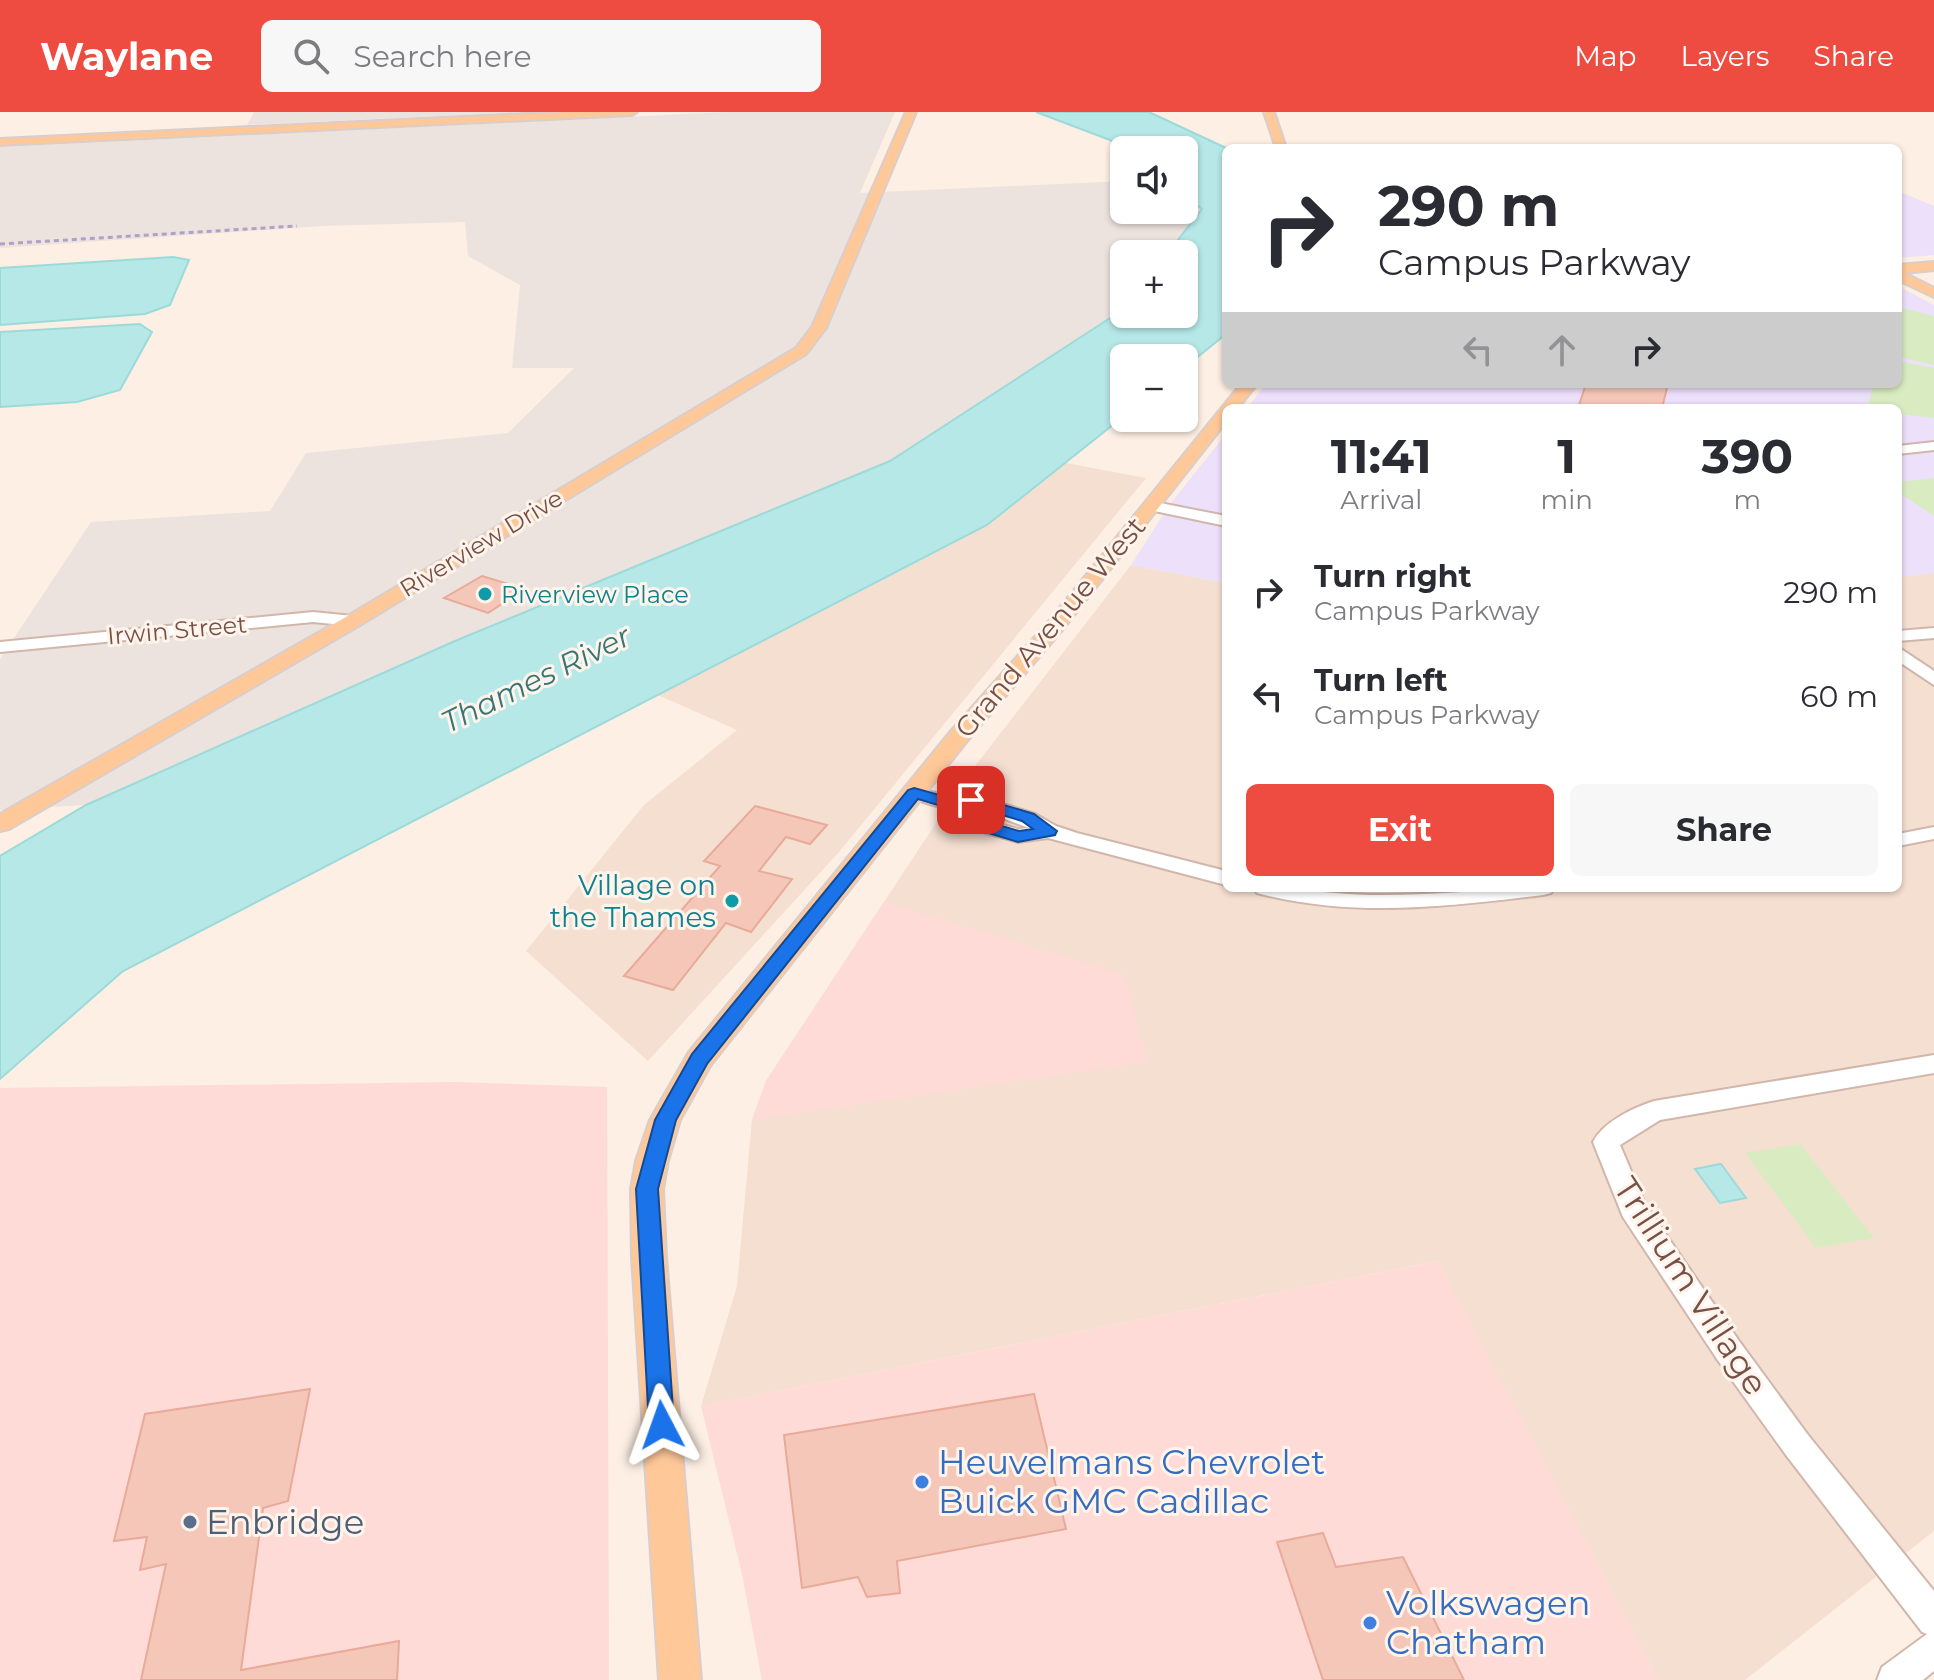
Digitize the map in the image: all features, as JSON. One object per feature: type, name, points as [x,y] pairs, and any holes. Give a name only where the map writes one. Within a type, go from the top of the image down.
[{"type":"main road","points":[[0,142],[632,112]]},
{"type":"main road","name":"Riverview Drive","points":[[0,824],[353,621],[801,351],[819,328],[911,112]]},
{"type":"main road","points":[[1269,112],[1280,144]]},
{"type":"main road","points":[[1902,271],[1934,266]]},
{"type":"main road","points":[[1902,274],[1934,293]]},
{"type":"main road","name":"Grand Avenue West","points":[[1232,404],[1246,388]]},
{"type":"main road","name":"Grand Avenue West","points":[[680,1680],[649,1257],[647,1189],[665,1120],[699,1059],[1016,667],[1056,625],[1222,416]]},
{"type":"street","points":[[1902,450],[1934,446]]},
{"type":"street","points":[[1150,506],[1222,520]]},
{"type":"street","name":"Irwin Street","points":[[0,647],[313,617],[353,621]]},
{"type":"street","points":[[1902,636],[1934,633]]},
{"type":"street","points":[[1902,655],[1934,680]]},
{"type":"street","points":[[914,793],[948,803],[955,818],[1018,836],[1049,831],[1222,877]]},
{"type":"street","points":[[1902,839],[1934,833]]},
{"type":"street","points":[[1294,892],[1380,904],[1422,895],[1474,892]]},
{"type":"street","name":"Trillium Village","points":[[1934,1064],[1654,1111],[1606,1142],[1633,1209],[1728,1350],[1797,1445],[1934,1620]]},
{"type":"street","points":[[1895,1680],[1934,1649]]},
{"type":"shaded area","points":[[254,112],[527,112],[247,125]]},
{"type":"shaded area","points":[[728,112],[895,112],[860,193],[1110,182],[1110,224],[1191,224],[1178,240],[1110,240],[1110,318],[890,461],[455,641],[86,805],[0,810],[0,659],[91,522],[270,511],[306,453],[508,433],[574,368],[512,368],[520,285],[468,256],[465,222],[323,226],[0,248],[0,147]]},
{"type":"shaded area","points":[[1902,193],[1934,206],[1934,255],[1902,258]]},
{"type":"shaded area","points":[[1902,288],[1934,305],[1934,573],[1902,577],[1902,404],[1250,404],[1263,388],[1902,388]]},
{"type":"shaded area","points":[[1222,439],[1222,582],[1131,565],[1171,503]]},
{"type":"shaded area","points":[[1066,463],[1146,478],[839,852],[648,1061],[526,951],[644,805],[737,730],[658,695],[987,526]]},
{"type":"shaded area","points":[[1131,565],[1222,582],[1222,892],[1902,892],[1902,577],[1934,573],[1934,1531],[1745,1680],[1659,1680],[1437,1261],[701,1406],[737,1286],[752,1120],[766,1081],[965,779]]},
{"type":"shaded area","points":[[884,902],[1123,974],[1148,1062],[752,1120],[766,1081]]},
{"type":"shaded area","points":[[454,1082],[607,1087],[609,1680],[0,1680],[0,1088]]},
{"type":"shaded area","points":[[1438,1261],[1659,1680],[762,1680],[742,1574],[701,1406]]},
{"type":"green space","points":[[1902,308],[1934,316],[1934,365],[1902,358]]},
{"type":"green space","points":[[1902,362],[1934,368],[1934,418],[1902,414],[1902,404],[1869,404],[1872,388],[1902,388]]},
{"type":"green space","points":[[1934,478],[1934,516],[1902,495],[1902,482]]},
{"type":"green space","points":[[1800,1144],[1874,1238],[1816,1248],[1745,1153]]},
{"type":"water","name":"Thames River","points":[[1036,112],[1149,112],[1222,146],[1222,337],[1198,357],[1198,344],[1110,344],[1110,427],[987,525],[123,971],[0,1079],[0,856],[86,805],[455,641],[890,461],[1110,318],[1110,328],[1198,328],[1198,240],[1178,240],[1190,224],[1198,224],[1198,214],[1202,209],[1198,206],[1198,136],[1110,136],[1110,140]]},
{"type":"water","points":[[173,257],[189,260],[170,305],[145,314],[0,325],[0,268]]},
{"type":"water","points":[[140,324],[152,332],[120,390],[77,402],[0,407],[0,332]]},
{"type":"water","points":[[1721,1164],[1746,1198],[1720,1203],[1695,1169]]},
{"type":"building","points":[[1585,388],[1667,388],[1663,404],[1579,404]]},
{"type":"building","name":"Riverview Place","points":[[482,576],[525,589],[488,613],[444,598]]},
{"type":"building","name":"Village on the Thames","points":[[755,806],[827,825],[810,844],[786,837],[759,871],[792,879],[751,932],[726,923],[673,990],[624,976],[720,866],[704,861]]},
{"type":"building","name":"Enbridge","points":[[310,1389],[288,1501],[263,1508],[241,1670],[399,1641],[397,1680],[141,1680],[166,1564],[140,1570],[147,1537],[114,1541],[145,1414]]},
{"type":"building","name":"Heuvelmans Chevrolet Buick GMC Cadillac","points":[[1034,1394],[1066,1529],[897,1561],[900,1593],[867,1597],[858,1577],[802,1588],[784,1435]]},
{"type":"building","name":"Volkswagen Chatham","points":[[1323,1533],[1336,1567],[1403,1557],[1464,1680],[1323,1680],[1277,1542]]},
{"type":"railway","points":[[0,244],[297,226]]},
{"type":"place","name":"Riverview Place","points":[[485,594]]},
{"type":"place","name":"Village on the Thames","points":[[732,901]]},
{"type":"place","name":"Heuvelmans Chevrolet Buick GMC Cadillac","points":[[922,1482]]},
{"type":"place","name":"Enbridge","points":[[190,1522]]},
{"type":"place","name":"Volkswagen Chatham","points":[[1370,1623]]},
{"type":"route","points":[[662,1425],[647,1189],[665,1120],[699,1059],[914,793],[948,803],[955,818],[1018,836],[1049,831],[1028,818],[971,800]]}]
